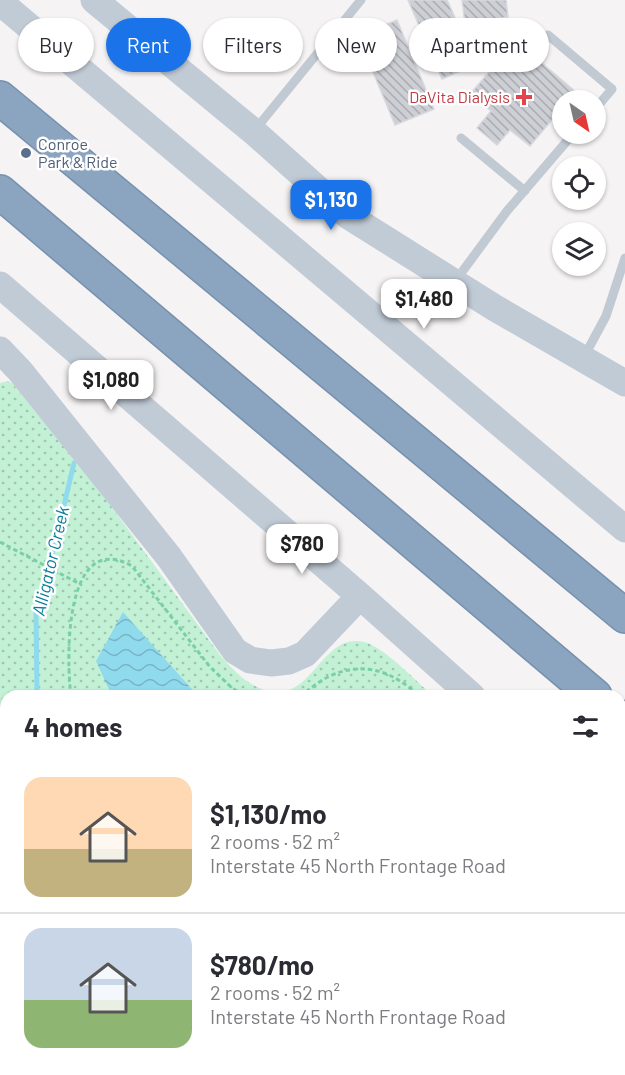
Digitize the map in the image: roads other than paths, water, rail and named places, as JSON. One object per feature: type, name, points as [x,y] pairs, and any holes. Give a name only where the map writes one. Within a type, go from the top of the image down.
[{"type":"highway","points":[[0,98],[625,616]]},
{"type":"highway","points":[[0,192],[588,690]]},
{"type":"main road","points":[[94,0],[254,132],[347,215],[495,308],[625,383]]},
{"type":"main road","points":[[0,2],[625,529]]},
{"type":"main road","points":[[0,285],[465,690]]},
{"type":"main road","points":[[1,355],[20,370],[169,558],[235,651],[250,660],[271,663],[289,661],[305,654],[360,596]]},
{"type":"lane","points":[[254,132],[361,0]]},
{"type":"lane","points":[[549,36],[612,89],[606,96]]},
{"type":"lane","points":[[461,138],[525,191]]},
{"type":"lane","points":[[454,282],[507,211],[565,144]]},
{"type":"lane","points":[[583,359],[606,316],[625,258]]},
{"type":"water","points":[[123,612],[193,690],[109,690],[96,661]]},
{"type":"waterway","name":"Alligator Creek","points":[[37,690],[36,612],[74,463]]},
{"type":"place","name":"DaVita Dialysis","points":[[524,97]]},
{"type":"place","name":"Conroe Park & Ride","points":[[26,153]]}]
